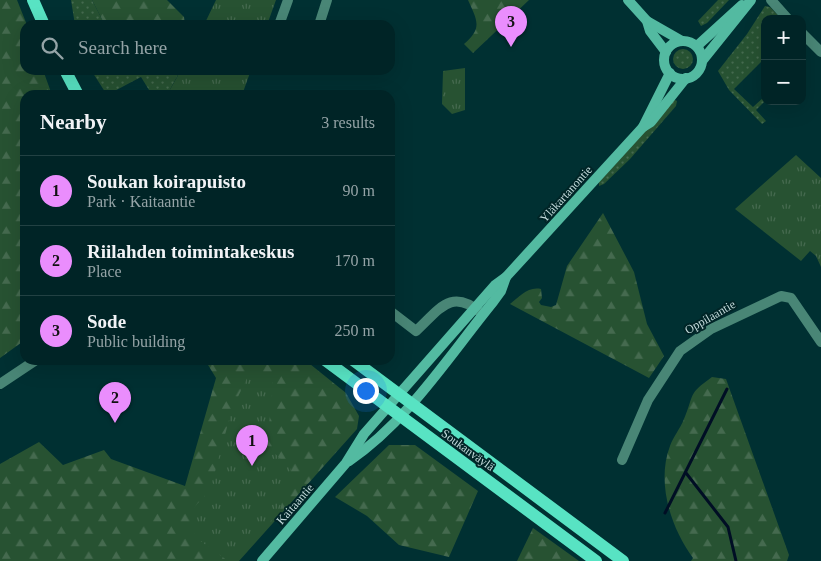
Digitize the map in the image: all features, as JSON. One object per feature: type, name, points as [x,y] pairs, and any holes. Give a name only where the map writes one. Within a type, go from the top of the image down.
[{"type":"main road","points":[[33,0],[42,20]]},
{"type":"main road","points":[[628,0],[647,21],[682,41],[697,46]]},
{"type":"main road","points":[[682,41],[671,45],[666,52],[664,62],[670,73],[677,78],[686,78],[697,72],[702,61],[750,0]]},
{"type":"main road","points":[[697,46],[750,0]]},
{"type":"main road","points":[[647,21],[650,31],[666,52]]},
{"type":"main road","points":[[697,46],[702,61]]},
{"type":"main road","name":"Yläkartanontie","points":[[643,127],[670,73]]},
{"type":"main road","points":[[68,75],[75,90]]},
{"type":"main road","name":"Yläkartanontie","points":[[399,395],[479,311],[501,291],[506,277],[643,127],[651,122],[686,78]]},
{"type":"main road","name":"Yläkartanontie","points":[[410,404],[479,311]]},
{"type":"main road","name":"Soukanväylä","points":[[332,365],[596,561]]},
{"type":"main road","name":"Soukanväylä","points":[[359,365],[623,561]]},
{"type":"main road","name":"Kaitaantie","points":[[262,561],[346,463],[364,434],[399,395]]},
{"type":"main road","name":"Kaitaantie","points":[[346,463],[366,450],[410,404]]},
{"type":"street","points":[[281,20],[288,0]]},
{"type":"street","points":[[321,20],[327,0]]},
{"type":"street","points":[[771,0],[784,15]]},
{"type":"street","points":[[806,37],[821,52]]},
{"type":"street","name":"Oppilaantie","points":[[622,460],[648,400],[680,350],[710,329],[781,296],[791,298],[821,342]]},
{"type":"street","points":[[395,315],[416,331],[450,301],[462,300],[479,311]]},
{"type":"street","points":[[0,384],[28,365]]},
{"type":"green space","points":[[0,0],[17,0],[25,20],[20,20],[20,75],[45,75],[50,90],[20,90],[20,344],[0,358]]},
{"type":"green space","points":[[71,0],[92,0],[102,20],[74,20]]},
{"type":"green space","points":[[92,0],[167,0],[184,17],[184,20],[102,20]]},
{"type":"green space","points":[[216,0],[276,0],[269,20],[206,20]]},
{"type":"green space","points":[[468,0],[529,0],[473,53],[464,44],[476,28],[476,18]]},
{"type":"green space","points":[[718,0],[729,0],[707,23],[701,26],[698,21]]},
{"type":"green space","points":[[765,6],[770,7],[778,15],[761,15],[761,62],[734,89],[753,107],[761,100],[761,105],[756,110],[766,121],[762,124],[729,90],[718,71],[747,34]]},
{"type":"green space","points":[[683,49],[690,52],[693,59],[690,66],[683,69],[676,66],[673,59],[676,52]]},
{"type":"green space","points":[[465,68],[465,110],[452,114],[442,104],[443,71]]},
{"type":"green space","points":[[94,75],[178,75],[170,90],[149,90],[141,77],[116,90],[104,90]]},
{"type":"green space","points":[[178,75],[249,75],[244,90],[170,90]]},
{"type":"green space","points":[[673,99],[677,101],[676,106],[630,159],[604,184],[599,186],[599,181]]},
{"type":"green space","points":[[796,155],[821,178],[821,267],[816,256],[810,251],[801,261],[735,209]]},
{"type":"green space","points":[[603,213],[634,272],[647,324],[664,356],[649,378],[510,304],[524,293],[536,288],[541,289],[542,298],[539,302],[541,305],[551,307],[556,305],[567,266]]},
{"type":"green space","points":[[208,365],[311,365],[346,393],[359,416],[357,429],[239,561],[0,561],[0,464],[39,442],[63,465],[104,450],[111,459],[185,486],[216,378]]},
{"type":"green space","points":[[251,370],[273,383],[267,446],[291,469],[280,510],[236,561],[228,561],[195,537],[189,513],[210,490],[232,409]]},
{"type":"green space","points":[[712,377],[726,379],[789,555],[787,561],[691,561],[693,558],[672,519],[665,490],[666,460],[670,446],[695,391]]},
{"type":"green space","points":[[389,445],[415,445],[478,491],[449,557],[399,545],[367,516],[335,497]]},
{"type":"green space","points":[[533,528],[579,561],[517,561]]},
{"type":"waterway","points":[[665,513],[727,389]]},
{"type":"waterway","points":[[686,473],[728,527],[736,561]]},
{"type":"place","name":"Sode","points":[[511,47]]},
{"type":"place","name":"Riilahden toimintakeskus","points":[[115,423]]},
{"type":"place","name":"Soukan koirapuisto","points":[[252,466]]}]
